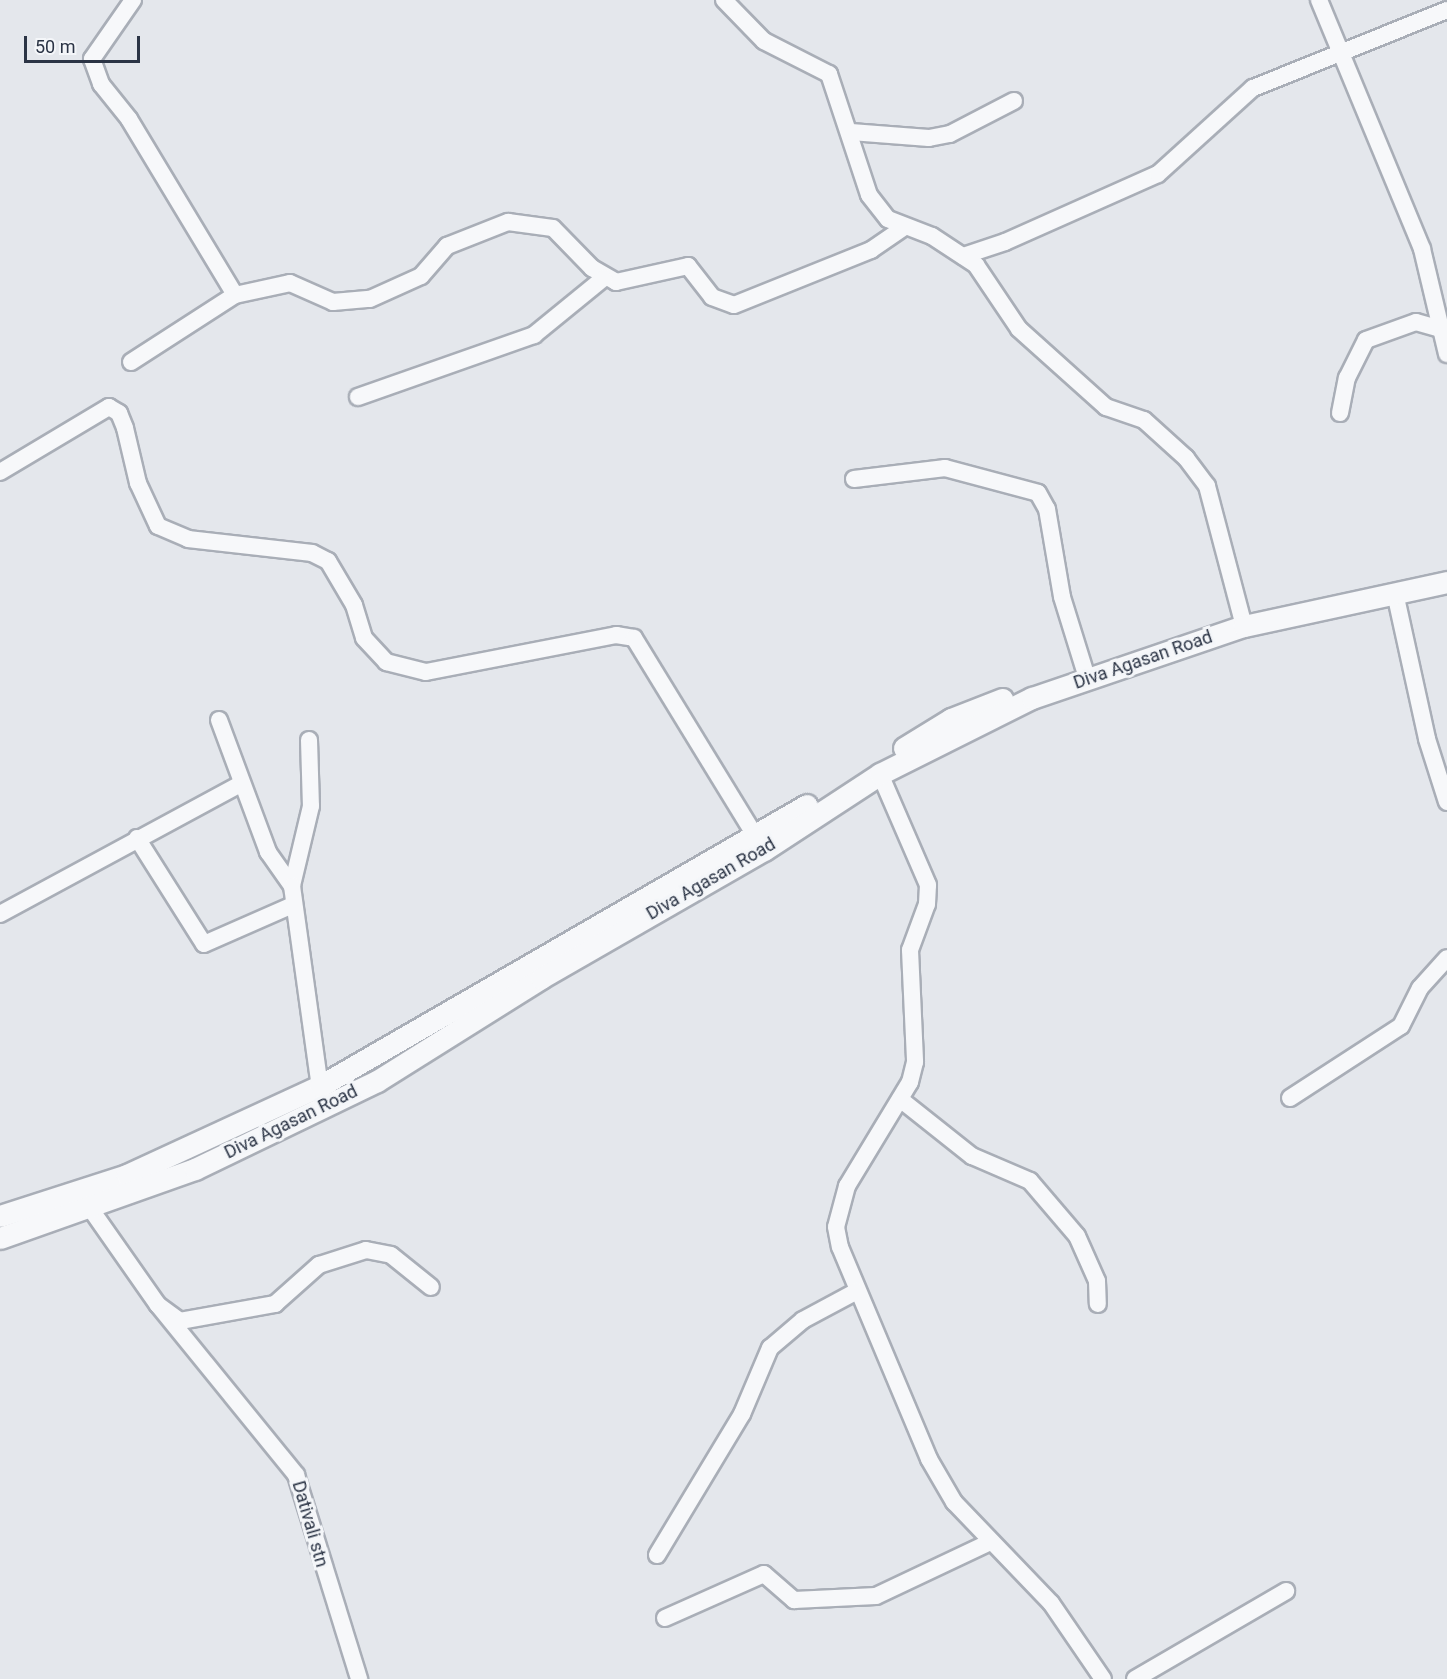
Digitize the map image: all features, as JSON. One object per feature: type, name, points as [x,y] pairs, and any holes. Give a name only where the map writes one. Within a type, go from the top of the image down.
[{"type":"street","points":[[133,0],[92,59],[101,84],[129,119],[235,295]]},
{"type":"street","points":[[724,0],[764,41],[829,74],[851,132],[869,195],[888,219],[906,226],[976,264],[1019,329],[1106,407],[1144,420],[1186,458],[1207,486],[1242,620],[1447,569]]},
{"type":"street","points":[[1319,0],[1394,170],[1438,302],[1437,328],[1447,354]]},
{"type":"street","points":[[963,256],[1140,184],[1176,160],[1253,88],[1340,51],[1447,10]]},
{"type":"street","points":[[851,132],[929,138],[950,134],[1014,100]]},
{"type":"street","points":[[131,362],[235,295],[290,283],[333,302],[370,299],[421,276],[447,246],[508,222],[553,228],[604,278],[628,281],[688,266],[712,297],[740,304],[871,250],[906,226]]},
{"type":"street","points":[[358,397],[534,335],[604,278]]},
{"type":"street","points":[[1340,413],[1347,378],[1366,340],[1416,322],[1437,328]]},
{"type":"street","points":[[2,465],[109,407],[119,413],[125,428],[138,483],[159,526],[188,539],[312,553],[328,561],[354,605],[364,638],[386,662],[426,672],[616,635],[634,638],[760,843]]},
{"type":"street","points":[[0,1216],[221,1145],[320,1086],[760,843],[951,719],[1085,673],[1062,597],[1047,509],[1038,493],[945,468],[854,478]]},
{"type":"street","name":"Diva Agasan Road","points":[[0,1238],[90,1208],[221,1145],[323,1108],[760,843],[880,774],[1085,673],[1242,620],[1447,582]]},
{"type":"street","points":[[1395,593],[1427,738],[1447,802]]},
{"type":"street","points":[[219,720],[268,852],[292,885]]},
{"type":"street","points":[[309,740],[311,806],[292,885],[323,1108]]},
{"type":"street","points":[[880,774],[928,885],[927,904],[910,950],[915,1062],[900,1099],[838,1206],[840,1247],[930,1459],[988,1543],[1051,1603],[1103,1679]]},
{"type":"street","points":[[0,914],[242,783]]},
{"type":"street","points":[[137,838],[204,944],[293,905]]},
{"type":"street","points":[[1290,1098],[1401,1026],[1420,988],[1447,958]]},
{"type":"street","points":[[900,1099],[972,1156],[1030,1181],[1077,1236],[1097,1281],[1098,1304]]},
{"type":"street","name":"Dativali stn","points":[[90,1208],[158,1305],[296,1474],[359,1679]]},
{"type":"street","points":[[158,1305],[180,1321],[192,1322],[275,1304],[319,1265],[366,1250],[391,1255],[431,1287]]},
{"type":"street","points":[[657,1555],[742,1414],[770,1348],[803,1320],[857,1291]]},
{"type":"street","points":[[665,1618],[764,1574],[794,1600],[876,1596],[988,1543]]},
{"type":"street","points":[[1136,1679],[1286,1591]]}]
